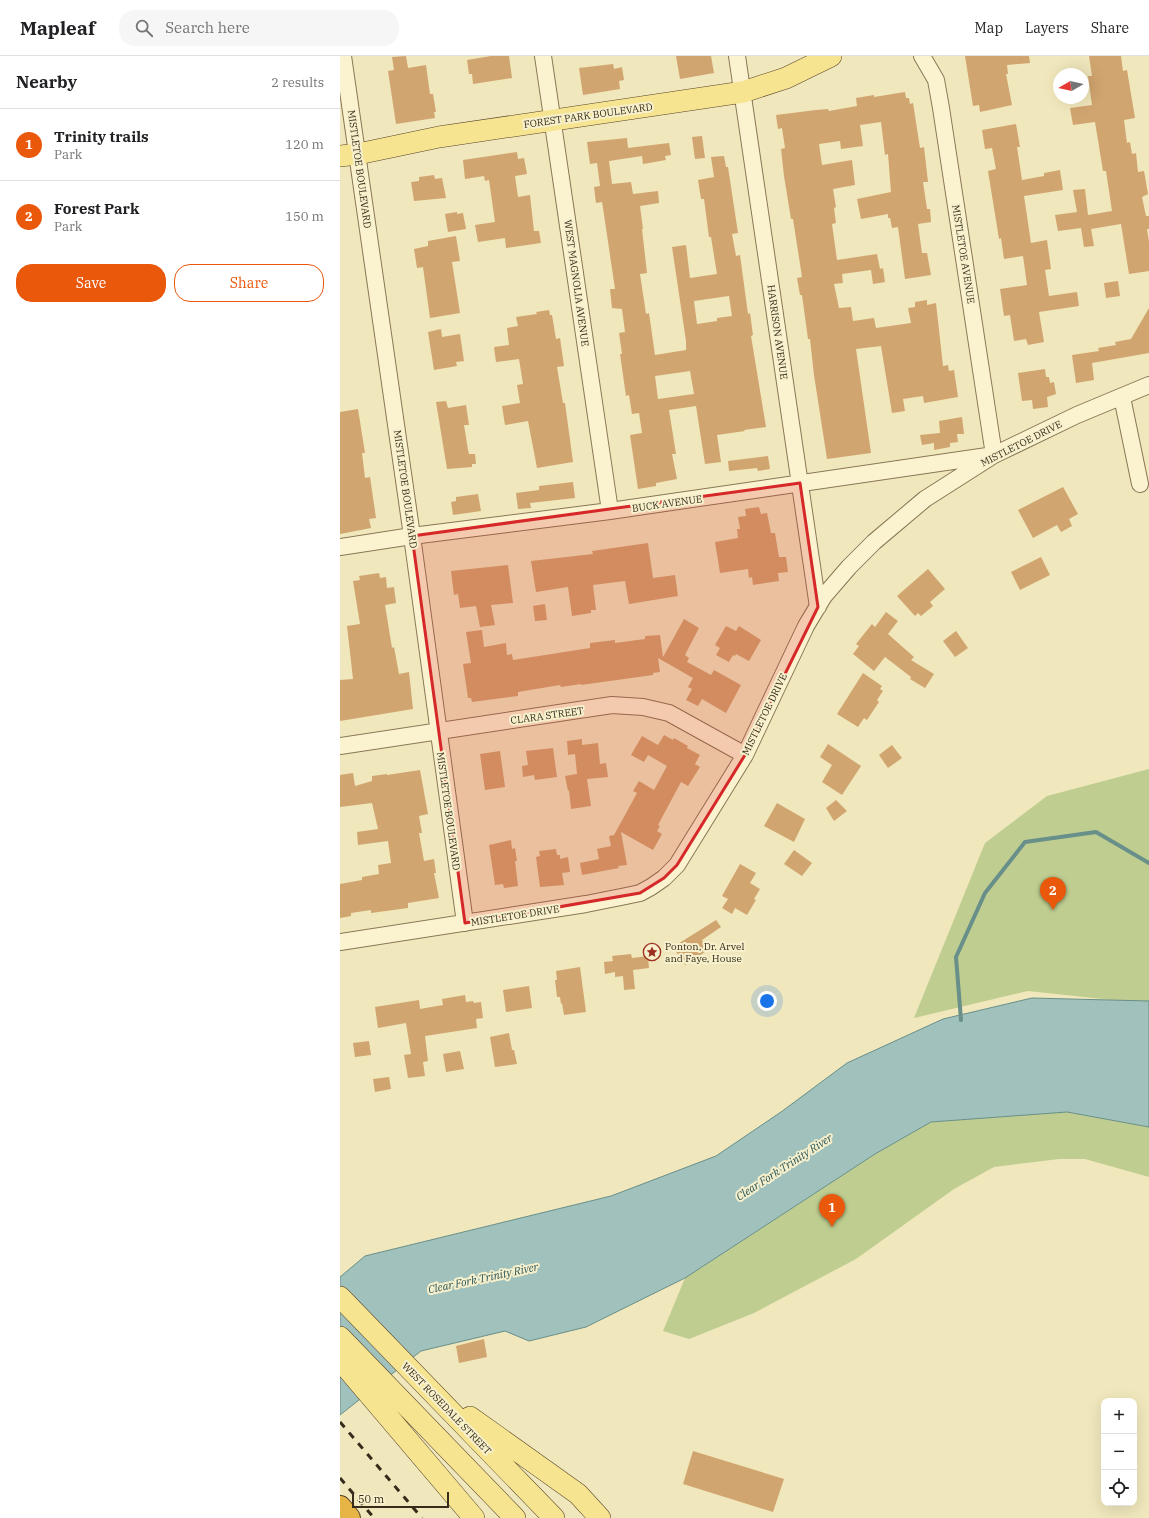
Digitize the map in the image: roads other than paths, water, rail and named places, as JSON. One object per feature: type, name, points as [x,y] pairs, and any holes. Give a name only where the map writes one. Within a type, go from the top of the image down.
[{"type":"highway","points":[[340,1507],[349,1518]]},
{"type":"main road","name":"FOREST PARK BOULEVARD","points":[[349,155],[439,137],[743,92],[786,78],[831,56]]},
{"type":"main road","name":"WEST ROSEDALE STREET","points":[[340,1298],[430,1388],[554,1518]]},
{"type":"main road","points":[[340,1337],[515,1518]]},
{"type":"main road","points":[[340,1360],[474,1518]]},
{"type":"main road","points":[[430,1388],[578,1494],[600,1518]]},
{"type":"street","name":"MISTLETOE BOULEVARD","points":[[343,56],[349,155],[412,536],[465,923]]},
{"type":"street","name":"WEST MAGNOLIA AVENUE","points":[[543,56],[610,511]]},
{"type":"street","name":"HARRISON AVENUE","points":[[737,56],[818,607]]},
{"type":"street","name":"MISTLETOE AVENUE","points":[[922,56],[936,80],[994,455]]},
{"type":"street","name":"MISTLETOE DRIVE","points":[[340,942],[586,904],[640,893],[651,887],[664,878],[677,865],[745,755],[806,626],[824,596],[849,567],[874,542],[925,499],[994,455],[1077,415],[1149,385]]},
{"type":"street","points":[[1122,397],[1140,484]]},
{"type":"street","name":"BUCK AVENUE","points":[[340,547],[412,536],[610,511],[994,455]]},
{"type":"street","name":"CLARA STREET","points":[[340,746],[612,706],[643,707],[669,713],[745,755]]},
{"type":"water","name":"Clear Fork Trinity River","points":[[1032,998],[1149,1001],[1149,1127],[1067,1112],[931,1122],[875,1154],[685,1278],[586,1327],[529,1341],[505,1331],[421,1351],[340,1415],[340,1277],[365,1256],[611,1196],[716,1156],[781,1112],[847,1063],[943,1019]]},
{"type":"waterway","points":[[961,1020],[956,957],[985,893],[1025,842],[1096,832],[1149,863]]},
{"type":"railway","points":[[340,1422],[422,1518]]},
{"type":"railway","points":[[340,1478],[374,1518]]},
{"type":"place","name":"Forest Park","points":[[1053,910]]},
{"type":"place","name":"Ponton, Dr. Arvel and Faye, House","points":[[652,952]]},
{"type":"place","name":"Trinity trails","points":[[832,1227]]}]
